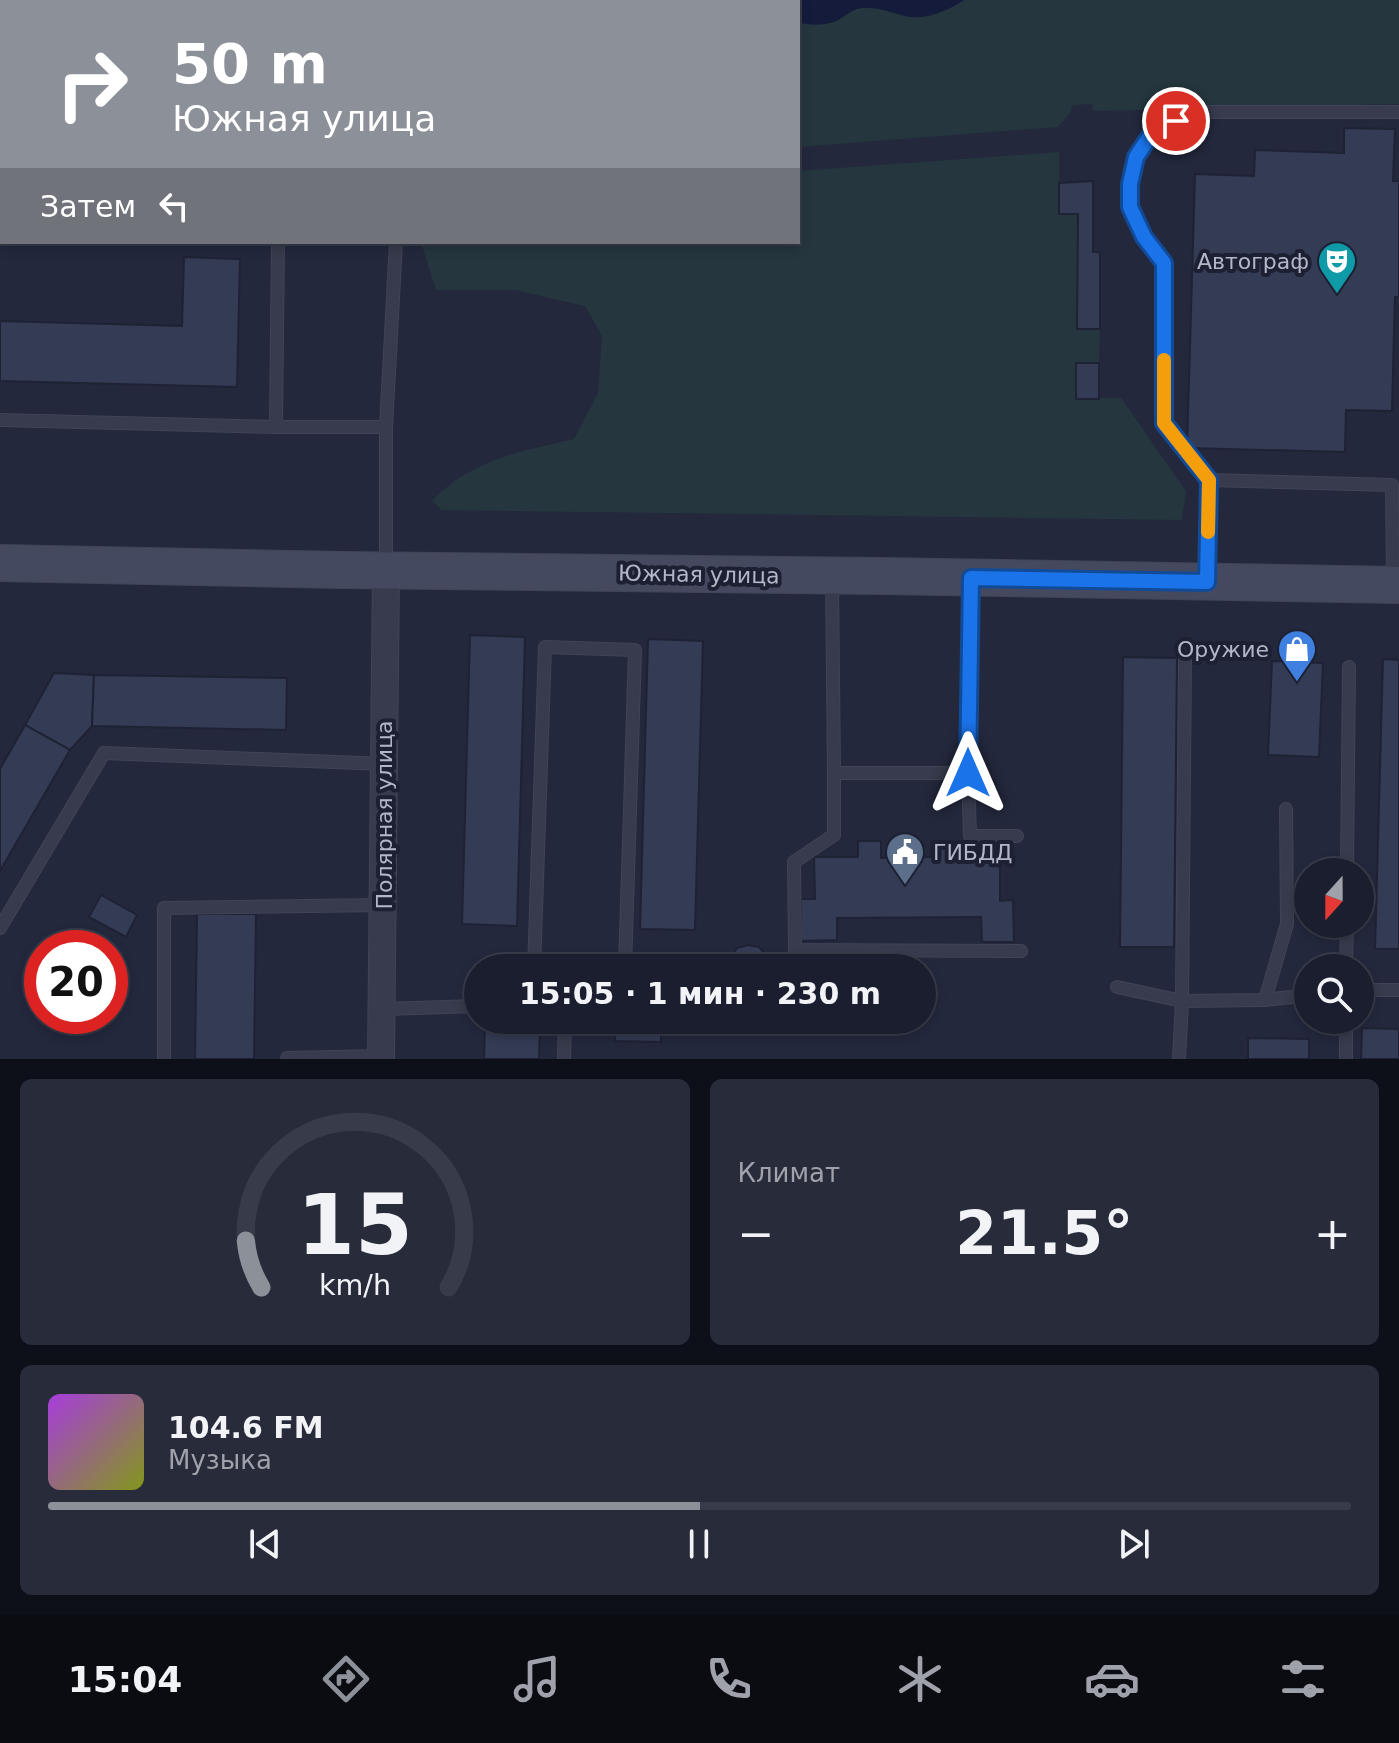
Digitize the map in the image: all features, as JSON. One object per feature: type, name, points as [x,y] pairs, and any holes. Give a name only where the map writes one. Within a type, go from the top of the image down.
[{"type":"main road","name":"Южная улица","points":[[3,569],[386,570],[1396,585]]},
{"type":"street","name":"Полярная улица","points":[[381,1057],[386,570]]},
{"type":"lane","points":[[1207,582],[1209,480],[1164,423],[1164,263],[1144,237],[1130,207],[1130,184],[1136,157],[1154,130],[1197,112],[1399,112]]},
{"type":"lane","points":[[276,427],[278,244]]},
{"type":"lane","points":[[386,570],[386,427],[396,244]]},
{"type":"lane","points":[[0,420],[386,427]]},
{"type":"lane","points":[[1209,480],[1392,485],[1396,585]]},
{"type":"lane","points":[[833,576],[834,835],[794,862],[795,950],[1021,951]]},
{"type":"lane","points":[[971,578],[970,836],[1017,836]]},
{"type":"lane","points":[[534,954],[545,647],[635,650],[625,954]]},
{"type":"lane","points":[[1179,1059],[1185,658]]},
{"type":"lane","points":[[1347,858],[1349,667]]},
{"type":"lane","points":[[0,928],[104,753],[385,764]]},
{"type":"lane","points":[[834,773],[968,773]]},
{"type":"lane","points":[[1265,1000],[1287,924],[1286,809]]},
{"type":"lane","points":[[164,1059],[164,908],[384,905]]},
{"type":"lane","points":[[1117,987],[1182,1001],[1294,997]]},
{"type":"lane","points":[[1374,990],[1399,990]]},
{"type":"lane","points":[[383,1009],[464,1006]]},
{"type":"lane","points":[[564,1059],[565,1034]]},
{"type":"lane","points":[[1346,1034],[1346,1059]]},
{"type":"lane","points":[[287,1058],[381,1057]]},
{"type":"shaded area","points":[[964,0],[1399,0],[1399,104],[1093,111],[1092,104],[1073,105],[1058,127],[800,147],[800,22],[825,22],[865,7],[912,15],[947,9]]},
{"type":"shaded area","points":[[1059,152],[1059,214],[1078,214],[1077,328],[1100,329],[1099,363],[1076,363],[1076,398],[1121,398],[1186,491],[1182,520],[442,510],[432,501],[463,476],[498,459],[574,439],[598,393],[602,336],[585,306],[515,290],[436,290],[422,244],[800,244],[800,171]]},
{"type":"water","points":[[800,0],[964,0],[925,17],[862,8],[836,21],[814,25],[800,22]]},
{"type":"building","points":[[1344,128],[1395,129],[1393,181],[1399,181],[1399,297],[1395,297],[1392,411],[1346,410],[1345,452],[1187,448],[1195,174],[1254,176],[1255,150],[1344,153]]},
{"type":"building","points":[[1093,181],[1093,252],[1100,252],[1100,329],[1077,329],[1078,214],[1059,214],[1059,183]]},
{"type":"building","points":[[184,257],[240,259],[237,387],[0,381],[0,321],[182,326]]},
{"type":"building","points":[[1076,363],[1099,363],[1099,399],[1076,399]]},
{"type":"building","points":[[470,635],[525,637],[517,926],[462,924]]},
{"type":"building","points":[[648,639],[703,641],[695,930],[640,929]]},
{"type":"building","points":[[1123,657],[1177,658],[1174,947],[1120,947]]},
{"type":"building","points":[[1383,659],[1399,660],[1399,949],[1375,949]]},
{"type":"building","points":[[1272,661],[1323,663],[1319,757],[1268,755]]},
{"type":"building","points":[[54,673],[94,675],[92,726],[70,750],[25,725]]},
{"type":"building","points":[[94,675],[287,678],[286,730],[92,726]]},
{"type":"building","points":[[25,725],[70,750],[0,871],[0,769]]},
{"type":"building","points":[[858,841],[881,841],[881,858],[931,857],[931,842],[958,842],[958,858],[1000,858],[1000,901],[1013,900],[1014,942],[982,942],[981,917],[837,918],[837,940],[801,941],[801,899],[815,899],[814,857],[858,857]]},
{"type":"building","points":[[101,895],[137,915],[128,933],[128,930],[113,930],[89,917]]},
{"type":"building","points":[[197,914],[256,914],[254,1059],[195,1059]]},
{"type":"building","points":[[748,945],[759,947],[765,954],[733,954],[737,948]]},
{"type":"building","points":[[1374,1028],[1399,1029],[1399,1059],[1361,1059],[1362,1034],[1374,1034]]},
{"type":"building","points":[[485,1034],[540,1034],[539,1059],[484,1059]]},
{"type":"building","points":[[615,1034],[661,1034],[661,1042],[615,1041]]},
{"type":"building","points":[[1248,1038],[1309,1039],[1309,1059],[1248,1059]]},
{"type":"slow traffic","points":[[1164,360],[1164,423],[1209,480],[1208,532]]},
{"type":"place","name":"Автограф","points":[[1337,295]]},
{"type":"place","name":"Оружие","points":[[1297,683]]},
{"type":"place","name":"ГИБДД","points":[[905,886]]},
{"type":"route","points":[[968,773],[971,578],[1207,582],[1209,480],[1164,423],[1164,263],[1144,237],[1130,207],[1130,184],[1136,157],[1154,130],[1176,121]]}]
